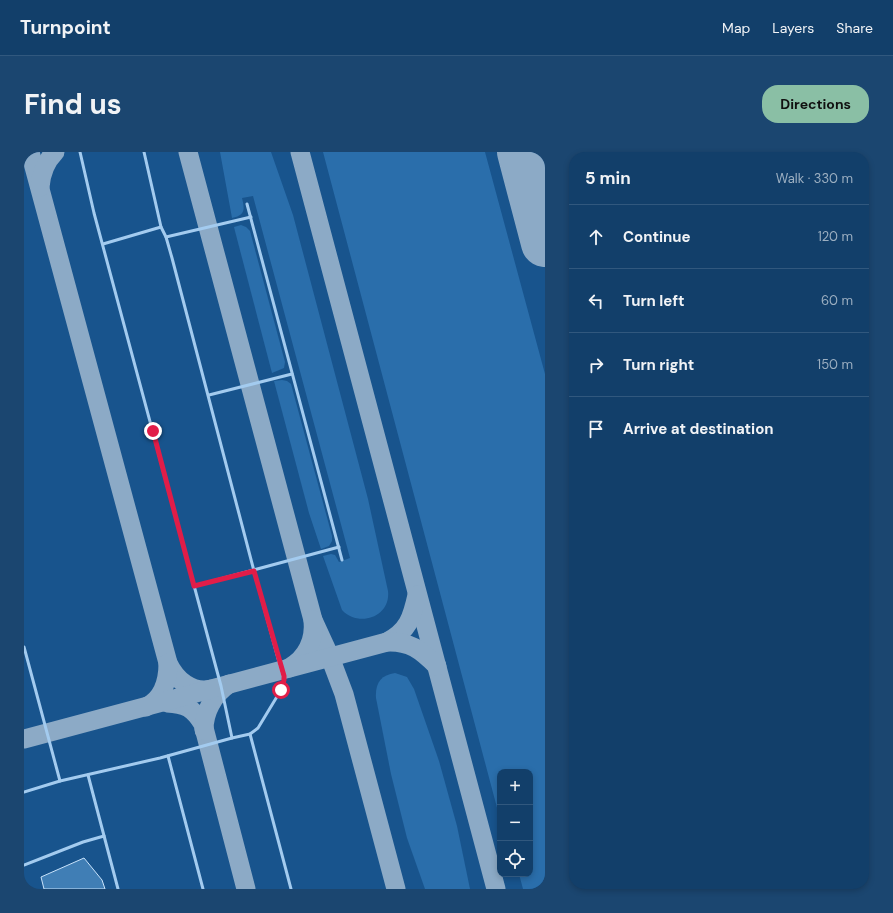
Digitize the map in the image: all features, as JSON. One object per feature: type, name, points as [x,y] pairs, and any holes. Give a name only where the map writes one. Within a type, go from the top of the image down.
[{"type":"lane","points":[[80,152],[103,244],[221,686],[232,738]]},
{"type":"lane","points":[[24,792],[60,781],[168,756],[250,734],[258,728],[281,690],[284,680],[277,649],[254,571],[209,395],[166,237],[161,227],[144,152]]},
{"type":"lane","points":[[247,204],[342,560]]},
{"type":"lane","points":[[166,237],[251,217]]},
{"type":"lane","points":[[103,244],[161,227]]},
{"type":"lane","points":[[209,395],[292,374]]},
{"type":"lane","points":[[194,586],[254,571],[338,547]]},
{"type":"lane","points":[[24,647],[60,781]]},
{"type":"lane","points":[[250,734],[291,889]]},
{"type":"lane","points":[[168,756],[203,889]]},
{"type":"lane","points":[[88,774],[118,889]]},
{"type":"lane","points":[[24,866],[83,842],[104,836]]},
{"type":"shaded area","points":[[220,152],[271,152],[293,215],[368,499],[388,591],[388,600],[384,607],[379,613],[372,617],[365,619],[357,618],[342,610],[323,556],[331,554],[335,555],[339,562],[350,558],[253,196],[242,198],[244,209],[242,214],[232,218]]},
{"type":"shaded area","points":[[323,152],[485,152],[545,374],[545,889],[523,889],[520,877],[533,877],[533,769],[497,769],[497,808]]},
{"type":"shaded area","points":[[241,225],[250,231],[285,362],[284,368],[272,373],[234,227]]},
{"type":"shaded area","points":[[282,380],[291,384],[332,536],[332,541],[329,546],[321,549],[309,513],[274,381]]},
{"type":"shaded area","points":[[395,673],[407,677],[414,689],[439,761],[457,826],[470,889],[425,889],[407,838],[391,774],[376,698],[377,688],[380,681],[386,676]]},
{"type":"building","points":[[84,858],[102,880],[105,889],[44,889],[41,877]]},
{"type":"taxiway","points":[[30,152],[168,663],[175,675],[191,687],[205,690],[212,689]]},
{"type":"taxiway","points":[[40,187],[44,168],[55,152]]},
{"type":"taxiway","points":[[188,152],[313,620],[330,657],[344,694],[396,889]]},
{"type":"taxiway","points":[[300,152],[496,889]]},
{"type":"taxiway","points":[[521,152],[545,209]]},
{"type":"taxiway","points":[[387,642],[400,633],[408,623],[417,595]]},
{"type":"taxiway","points":[[289,668],[305,654],[313,635],[313,620]]},
{"type":"taxiway","points":[[24,739],[387,642],[409,645],[426,655],[437,666]]},
{"type":"taxiway","points":[[146,707],[152,704],[160,694],[166,682],[168,663]]},
{"type":"taxiway","points":[[204,730],[204,723],[210,704],[218,693],[229,684]]},
{"type":"taxiway","points":[[167,703],[179,704],[188,708],[196,714],[203,724],[246,889]]},
{"type":"runway","points":[[521,152],[545,243]]},
{"type":"route","points":[[153,431],[194,586],[254,571],[284,676],[281,690]]}]
